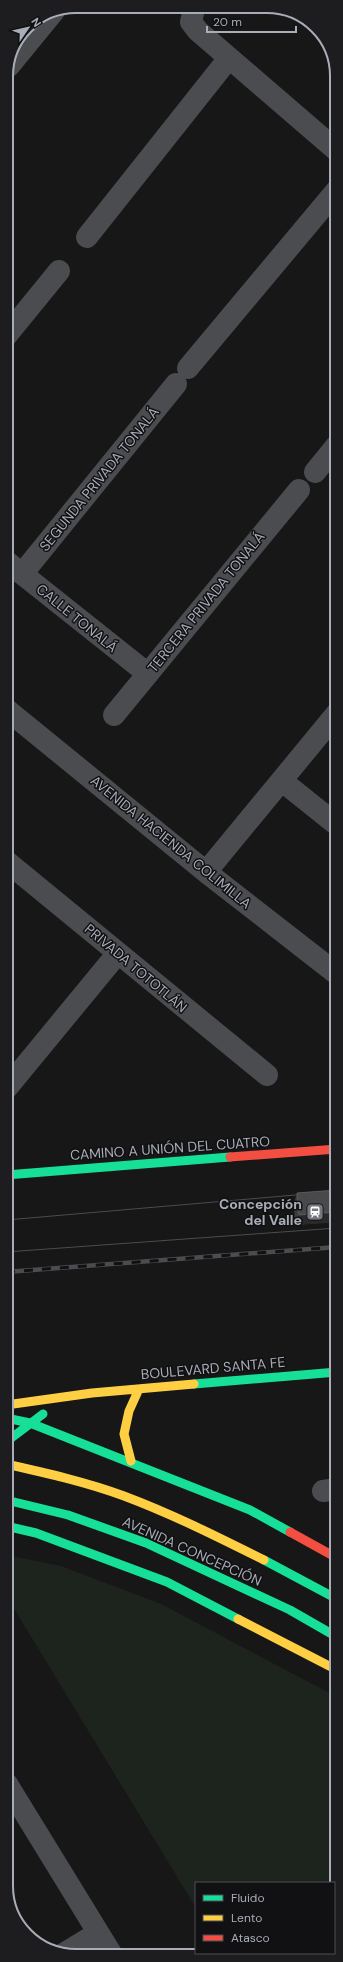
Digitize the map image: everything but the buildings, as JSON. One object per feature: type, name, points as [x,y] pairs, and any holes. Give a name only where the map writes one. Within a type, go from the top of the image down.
[{"type":"main road","name":"CAMINO A UNIÓN DEL CUATRO","points":[[13,1174],[330,1151]]},
{"type":"main road","name":"BOULEVARD SANTA FE","points":[[13,1404],[92,1393],[330,1373]]},
{"type":"main road","points":[[131,1461],[124,1434],[129,1411],[139,1389]]},
{"type":"main road","name":"BOULEVARD SANTA FE","points":[[13,1436],[30,1423],[53,1409],[92,1393]]},
{"type":"main road","points":[[13,1419],[30,1423],[131,1461],[250,1510],[330,1554]]},
{"type":"main road","name":"AVENIDA CONCEPCIÓN","points":[[13,1466],[61,1476],[139,1502],[201,1528],[330,1595]]},
{"type":"main road","name":"AVENIDA CONCEPCIÓN","points":[[13,1502],[68,1515],[146,1543],[290,1610],[330,1633]]},
{"type":"main road","points":[[13,1528],[36,1533],[167,1582],[330,1666]]},
{"type":"street","points":[[193,13],[191,22],[194,27],[330,145]]},
{"type":"street","points":[[16,57],[45,22]]},
{"type":"street","points":[[87,238],[228,58]]},
{"type":"street","name":"SEGUNDA PRIVADA TONALÁ","points":[[14,567],[182,376],[330,198]]},
{"type":"street","points":[[13,327],[59,271]]},
{"type":"street","points":[[315,472],[330,453]]},
{"type":"street","name":"TERCERA PRIVADA TONALÁ","points":[[114,715],[298,490]]},
{"type":"street","name":"CALLE TONALÁ","points":[[14,567],[148,674]]},
{"type":"street","name":"AVENIDA HACIENDA COLIMILLA","points":[[13,715],[206,872],[330,969]]},
{"type":"street","points":[[206,872],[330,722]]},
{"type":"street","points":[[282,781],[330,819]]},
{"type":"street","name":"PRIVADA TOTOTLÁN","points":[[13,867],[266,1075]]},
{"type":"street","points":[[13,1080],[118,953]]},
{"type":"street","points":[[13,1796],[108,1949]]},
{"type":"street","points":[[72,1949],[98,1933]]},
{"type":"shaded area","points":[[13,1556],[61,1566],[161,1604],[330,1693],[330,1882],[195,1882],[195,1906],[13,1607]]},
{"type":"tram line","points":[[13,1219],[307,1194]]},
{"type":"tram line","points":[[13,1251],[330,1229]]},
{"type":"railway","points":[[13,1271],[330,1248]]},
{"type":"traffic: fast","points":[[13,1174],[230,1157]]},
{"type":"traffic: fast","points":[[194,1384],[330,1373]]},
{"type":"traffic: fast","points":[[13,1437],[43,1414]]},
{"type":"traffic: fast","points":[[13,1419],[30,1423],[250,1510],[290,1532]]},
{"type":"traffic: fast","points":[[13,1502],[68,1515],[146,1543],[290,1610],[330,1633]]},
{"type":"traffic: fast","points":[[13,1528],[36,1533],[167,1582],[238,1619]]},
{"type":"traffic: fast","points":[[264,1560],[330,1595]]},
{"type":"traffic: slow","points":[[13,1404],[92,1393],[194,1384]]},
{"type":"traffic: slow","points":[[131,1461],[124,1434],[129,1411],[139,1389]]},
{"type":"traffic: slow","points":[[13,1466],[81,1482],[124,1496],[177,1518],[264,1560]]},
{"type":"traffic: slow","points":[[238,1619],[330,1666]]},
{"type":"traffic: jam","points":[[230,1157],[330,1150]]},
{"type":"traffic: jam","points":[[290,1532],[330,1554]]},
{"type":"place","name":"Concepción del Valle","points":[[315,1212]]}]
